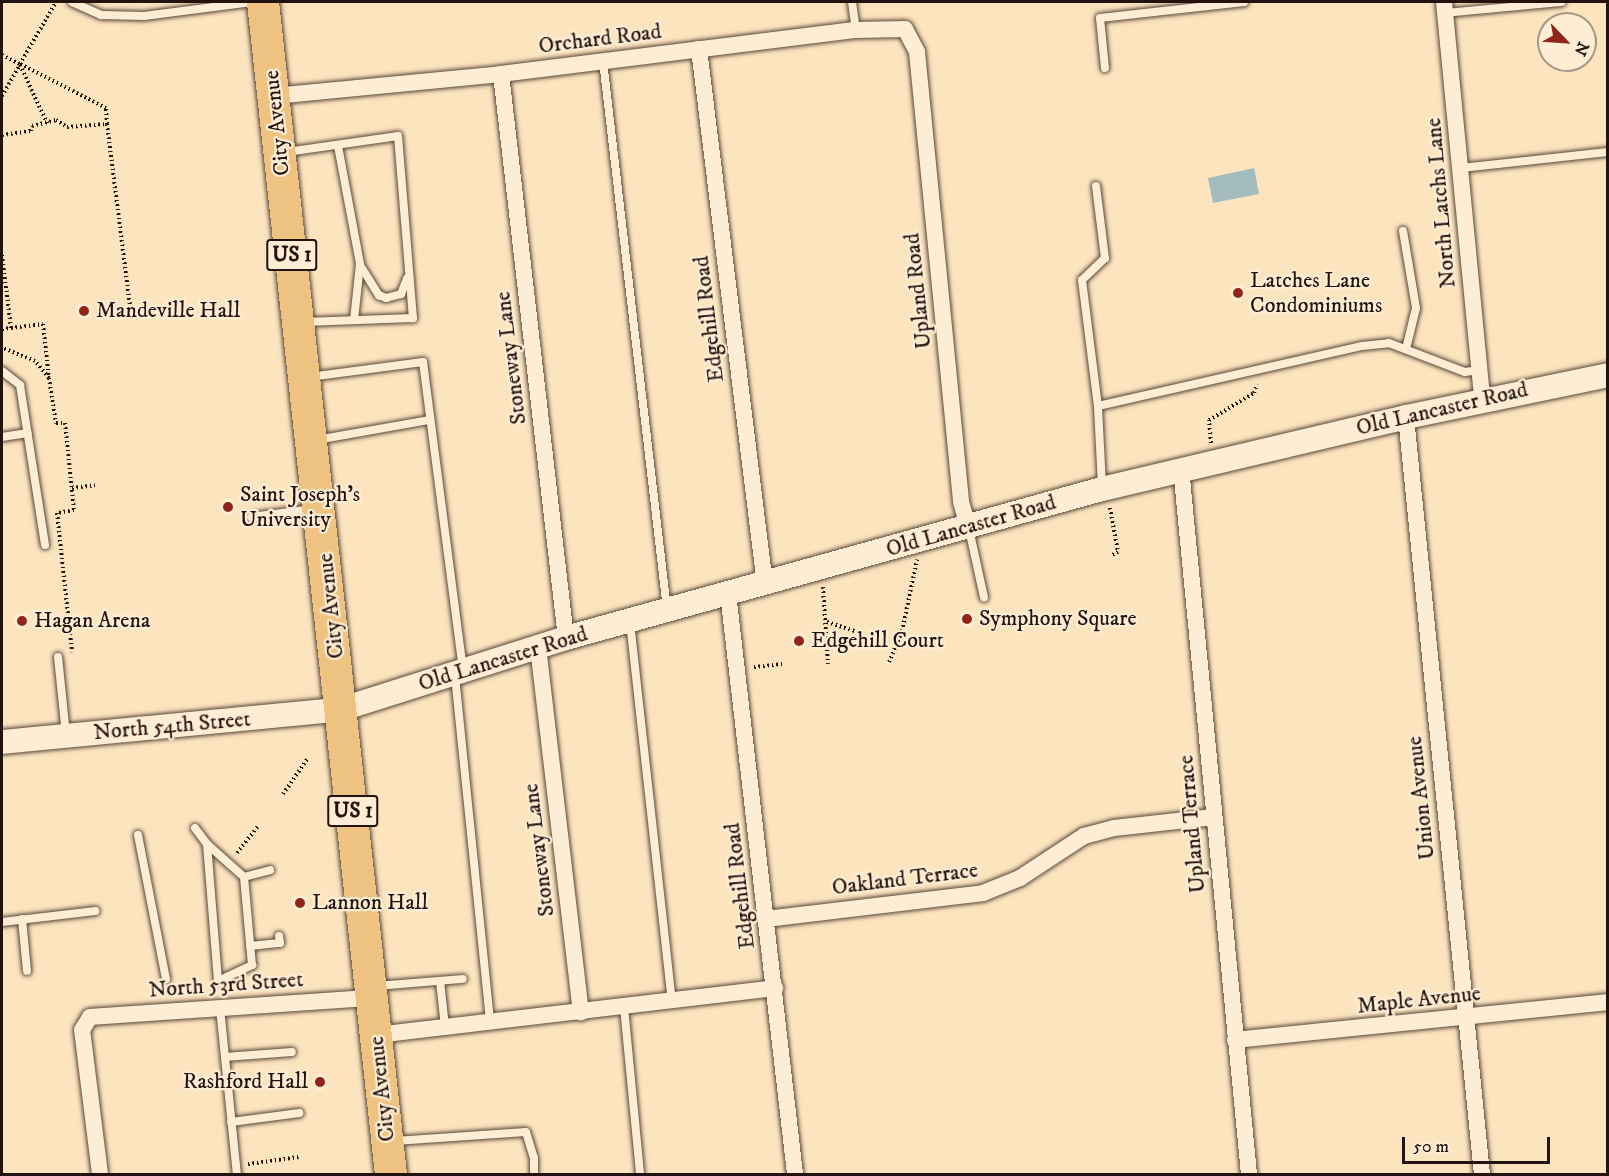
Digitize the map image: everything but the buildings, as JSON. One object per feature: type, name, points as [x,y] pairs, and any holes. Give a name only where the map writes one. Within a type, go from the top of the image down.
[{"type":"highway","name":"City Avenue","points":[[263,2],[391,1174]]},
{"type":"main road","name":"Old Lancaster Road","points":[[342,709],[567,638],[728,593],[765,585],[968,526],[1106,498],[1181,468],[1482,400],[1608,375]]},
{"type":"main road","name":"North 54th Street","points":[[2,742],[342,709]]},
{"type":"street","name":"North Latchs Lane","points":[[1444,7],[1482,400]]},
{"type":"street","name":"Orchard Road","points":[[274,96],[501,74],[856,30],[905,28],[911,33],[917,52]]},
{"type":"street","name":"Edgehill Road","points":[[699,49],[765,585]]},
{"type":"street","name":"Upland Road","points":[[917,52],[961,502],[968,526]]},
{"type":"street","name":"Stoneway Lane","points":[[501,74],[567,638]]},
{"type":"street","name":"Union Avenue","points":[[1406,417],[1482,1174]]},
{"type":"street","name":"Upland Terrace","points":[[1181,468],[1249,1174]]},
{"type":"street","name":"Edgehill Road","points":[[728,593],[795,1174]]},
{"type":"street","name":"Stoneway Lane","points":[[538,647],[581,1012]]},
{"type":"street","name":"Oakland Terrace","points":[[766,919],[983,893],[1020,878],[1061,847],[1091,834],[1214,817]]},
{"type":"street","points":[[376,1035],[775,988]]},
{"type":"street","name":"North 53rd Street","points":[[100,1174],[82,1030],[90,1017],[220,1008],[371,992]]},
{"type":"street","name":"Maple Avenue","points":[[1235,1040],[1608,1002]]},
{"type":"lane","points":[[72,2],[101,15],[144,16],[252,2]]},
{"type":"lane","points":[[852,2],[856,30]]},
{"type":"lane","points":[[1105,68],[1100,18],[1244,2]]},
{"type":"lane","points":[[1444,7],[1561,2]]},
{"type":"lane","points":[[603,61],[667,611]]},
{"type":"lane","points":[[280,153],[398,136],[413,318],[299,322]]},
{"type":"lane","points":[[338,146],[360,264],[354,320]]},
{"type":"lane","points":[[1461,168],[1608,153]]},
{"type":"lane","points":[[1096,186],[1104,258],[1082,280],[1098,406],[1106,498]]},
{"type":"lane","points":[[1403,231],[1416,308],[1406,349]]},
{"type":"lane","points":[[360,264],[379,295],[386,298],[401,294],[409,266]]},
{"type":"lane","points":[[1098,406],[1362,346],[1389,343],[1465,372],[1479,370]]},
{"type":"lane","points":[[305,378],[423,362],[459,672],[490,1022]]},
{"type":"lane","points":[[2,371],[20,385],[45,545]]},
{"type":"lane","points":[[312,441],[430,420]]},
{"type":"lane","points":[[2,436],[28,434]]},
{"type":"lane","points":[[250,517],[320,509]]},
{"type":"lane","points":[[968,526],[984,597]]},
{"type":"lane","points":[[630,621],[672,1001]]},
{"type":"lane","points":[[58,657],[66,736]]},
{"type":"lane","points":[[195,828],[207,844],[244,877],[252,965],[218,981],[207,844]]},
{"type":"lane","points":[[138,834],[166,980]]},
{"type":"lane","points":[[244,877],[270,870]]},
{"type":"lane","points":[[2,922],[94,911]]},
{"type":"lane","points":[[22,919],[27,971]]},
{"type":"lane","points":[[250,946],[280,943],[279,936]]},
{"type":"lane","points":[[371,992],[440,981],[463,980]]},
{"type":"lane","points":[[440,981],[445,1027]]},
{"type":"lane","points":[[624,1007],[640,1174]]},
{"type":"lane","points":[[220,1008],[236,1170]]},
{"type":"lane","points":[[225,1057],[292,1052]]},
{"type":"lane","points":[[231,1122],[299,1113]]},
{"type":"lane","points":[[387,1141],[526,1132],[534,1158],[534,1174]]},
{"type":"path","points":[[2,96],[56,2]]},
{"type":"path","points":[[2,55],[106,108],[131,314],[126,314]]},
{"type":"path","points":[[20,64],[48,125]]},
{"type":"path","points":[[2,135],[48,125],[56,120],[67,128],[107,124]]},
{"type":"path","points":[[2,255],[10,328]]},
{"type":"path","points":[[2,329],[43,324],[56,423],[65,423],[74,510],[57,513],[72,656]]},
{"type":"path","points":[[2,348],[35,361],[49,378]]},
{"type":"path","points":[[1211,443],[1209,420],[1254,393],[1256,370]]},
{"type":"path","points":[[72,488],[95,485]]},
{"type":"path","points":[[1106,498],[1118,552],[1112,555]]},
{"type":"path","points":[[889,662],[902,631],[917,560]]},
{"type":"path","points":[[823,587],[828,664]]},
{"type":"path","points":[[827,622],[857,632]]},
{"type":"path","points":[[753,667],[783,664]]},
{"type":"path","points":[[283,794],[308,758]]},
{"type":"path","points":[[229,863],[258,826]]},
{"type":"path","points":[[236,1170],[299,1157]]},
{"type":"water","points":[[1254,168],[1259,194],[1213,203],[1208,178]]},
{"type":"place","name":"Latches Lane Condominiums","points":[[1238,293]]},
{"type":"place","name":"Mandeville Hall","points":[[84,311]]},
{"type":"place","name":"Saint Joseph's University","points":[[228,507]]},
{"type":"place","name":"Symphony Square","points":[[967,619]]},
{"type":"place","name":"Hagan Arena","points":[[22,621]]},
{"type":"place","name":"Edgehill Court","points":[[799,641]]},
{"type":"place","name":"Lannon Hall","points":[[300,903]]},
{"type":"place","name":"Rashford Hall","points":[[320,1082]]}]
